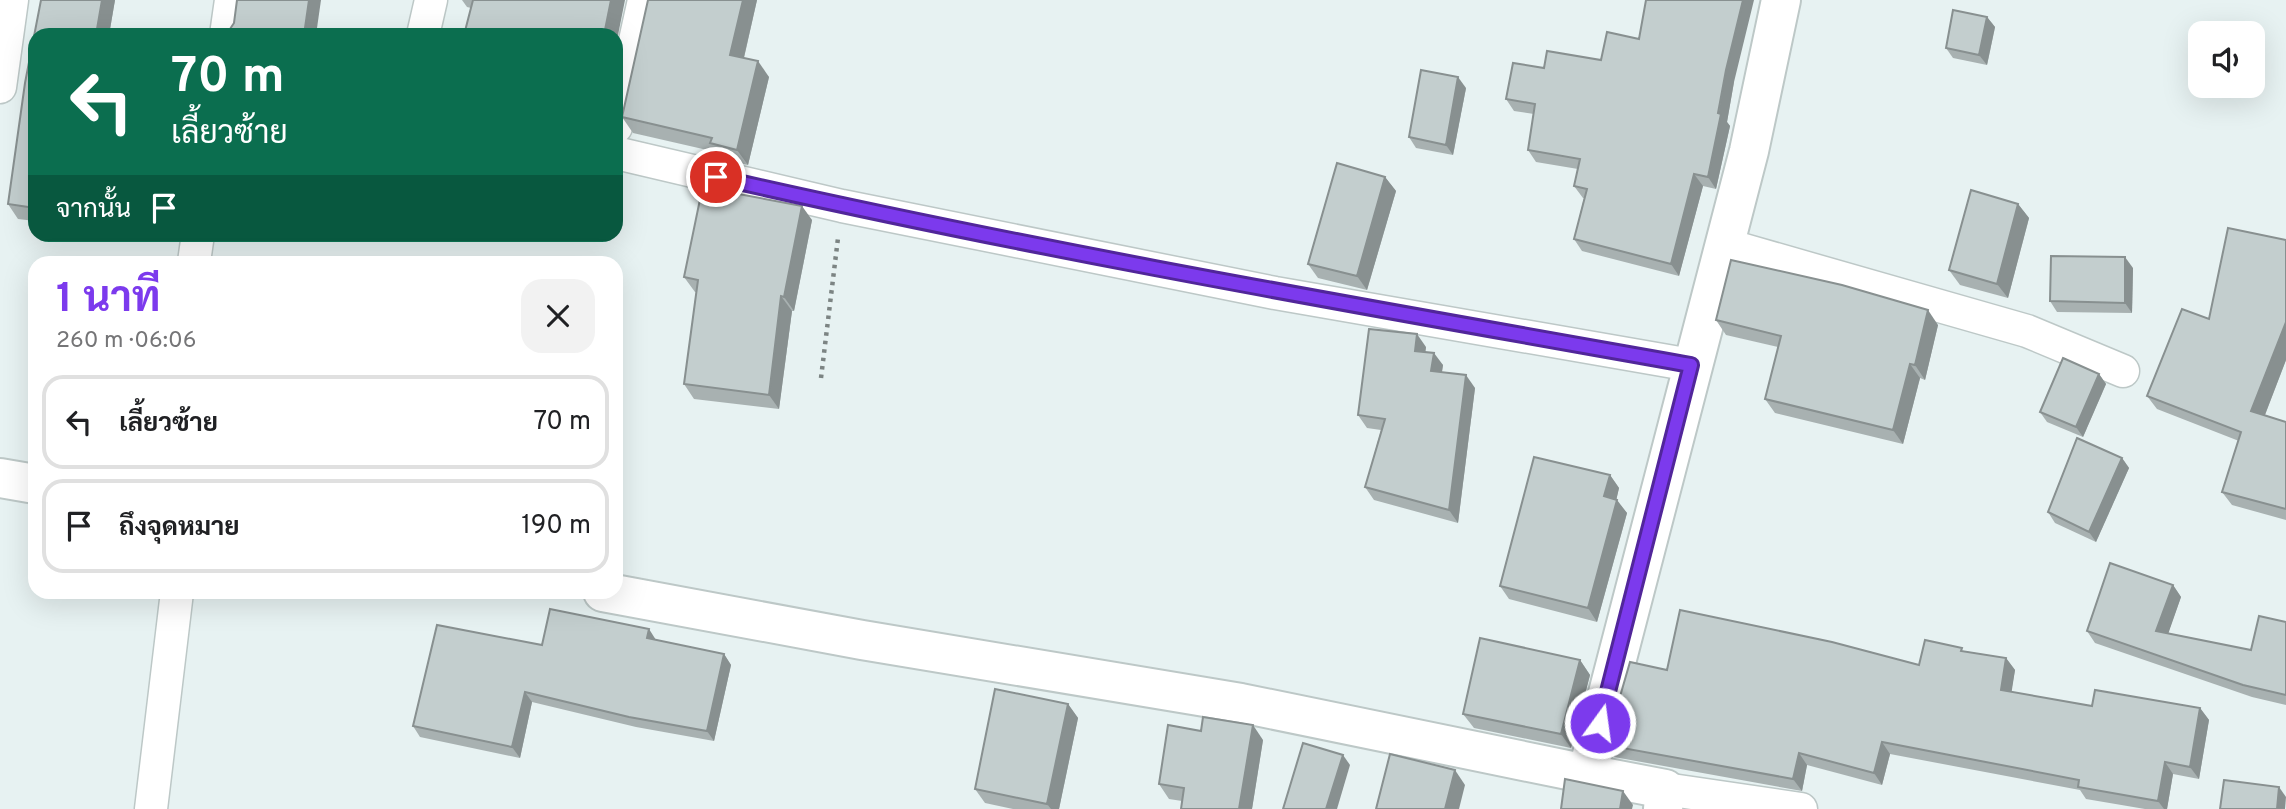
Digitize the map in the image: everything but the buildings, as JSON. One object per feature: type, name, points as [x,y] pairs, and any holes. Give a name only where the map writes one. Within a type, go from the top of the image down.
[{"type":"street","points":[[0,87],[12,0]]},
{"type":"street","points":[[227,28],[231,0]]},
{"type":"street","points":[[425,28],[431,0]]},
{"type":"street","points":[[623,95],[644,0]]},
{"type":"street","points":[[1587,774],[1691,365],[1749,152],[1781,0]]},
{"type":"street","points":[[623,155],[842,206],[1275,293],[1691,365]]},
{"type":"street","points":[[1723,244],[2027,331],[2123,371]]},
{"type":"street","points":[[0,478],[28,483]]},
{"type":"street","points":[[623,596],[862,640],[1241,703],[1587,774],[1664,799],[1801,809]]},
{"type":"street","points":[[150,809],[176,599]]},
{"type":"path","points":[[821,378],[842,206]]},
{"type":"route","points":[[716,177],[842,206],[1275,293],[1691,365],[1600,723]]}]
